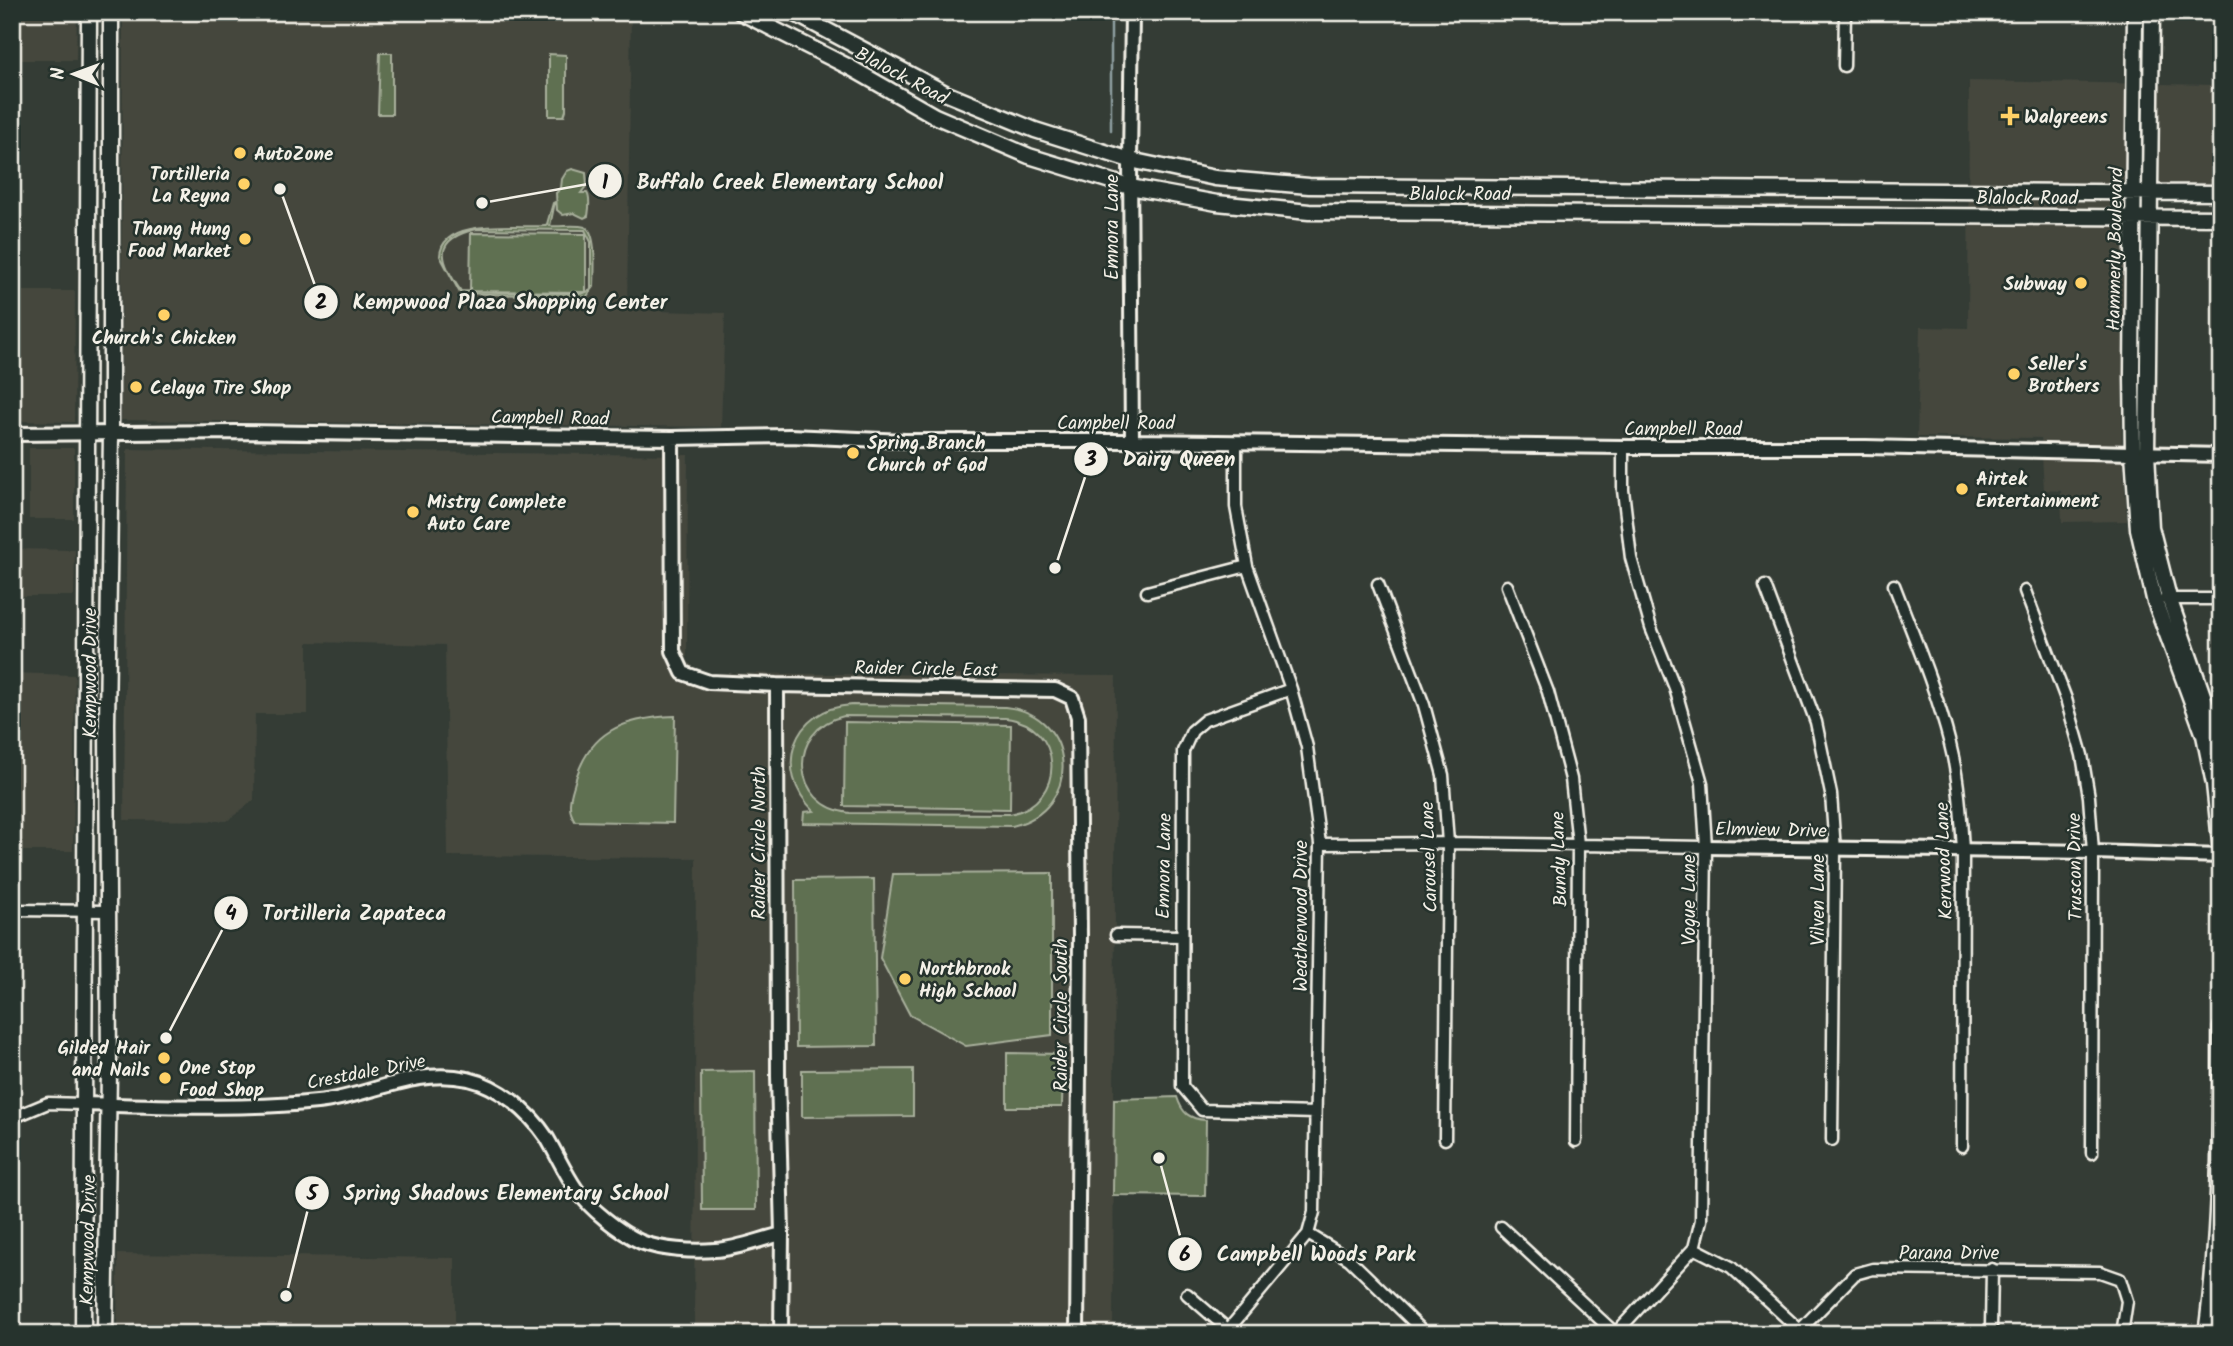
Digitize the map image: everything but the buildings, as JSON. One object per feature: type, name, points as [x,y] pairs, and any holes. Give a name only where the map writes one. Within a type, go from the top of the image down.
[{"type":"main road","name":"Kempwood Drive","points":[[83,1334],[89,12]]},
{"type":"main road","name":"Kempwood Drive","points":[[105,1334],[111,12]]},
{"type":"main road","name":"Blalock Road","points":[[740,12],[851,68],[935,116],[1030,156],[1130,187],[1217,203],[1284,209],[1387,212],[2221,218]]},
{"type":"main road","name":"Blalock Road","points":[[792,12],[945,93],[1035,130],[1130,160],[1215,178],[1309,186],[2221,193]]},
{"type":"main road","name":"Hammerly Boulevard","points":[[2135,12],[2134,217],[2140,453]]},
{"type":"main road","name":"Hammerly Boulevard","points":[[2152,12],[2150,217],[2138,529],[2162,599],[2221,747]]},
{"type":"main road","points":[[89,58],[111,59]]},
{"type":"main road","points":[[1387,212],[1389,187]]},
{"type":"main road","points":[[1558,213],[1559,188]]},
{"type":"main road","points":[[1741,215],[1742,191]]},
{"type":"main road","points":[[1979,216],[1983,191]]},
{"type":"main road","points":[[88,292],[111,290]]},
{"type":"main road","points":[[87,607],[108,599]]},
{"type":"main road","points":[[86,721],[107,724]]},
{"type":"main road","name":"Hammerly Boulevard","points":[[2214,732],[2214,784],[2221,854]]},
{"type":"main road","points":[[84,981],[108,980]]},
{"type":"main road","points":[[2206,1334],[2218,1220],[2221,1027]]},
{"type":"main road","points":[[83,1227],[106,1227]]},
{"type":"street","name":"Emnora Lane","points":[[1132,12],[1132,441]]},
{"type":"street","points":[[1844,66],[1845,12]]},
{"type":"street","name":"Campbell Road","points":[[12,434],[237,432],[672,438],[790,436],[905,441],[1866,447],[2221,455]]},
{"type":"street","points":[[672,438],[673,650],[683,673],[709,682],[777,685]]},
{"type":"street","name":"Weatherwood Drive","points":[[1231,1332],[1308,1234],[1314,1212],[1320,844],[1307,747],[1291,689],[1247,566],[1236,507],[1237,443]]},
{"type":"street","name":"Vogue Lane","points":[[1623,447],[1623,502],[1631,558],[1651,628],[1688,728],[1702,783],[1706,847],[1703,1195],[1701,1220],[1694,1248]]},
{"type":"street","points":[[1147,592],[1247,566]]},
{"type":"street","name":"Carousel Lane","points":[[1378,584],[1424,705],[1443,775],[1448,843],[1445,1139]]},
{"type":"street","name":"Kerrwood Lane","points":[[1894,585],[1931,681],[1951,746],[1961,812],[1962,1146]]},
{"type":"street","name":"Bundy Lane","points":[[1507,586],[1548,692],[1571,779],[1578,844],[1576,1141]]},
{"type":"street","name":"Vilven Lane","points":[[1765,586],[1804,685],[1819,733],[1831,794],[1835,850],[1832,1140]]},
{"type":"street","name":"Truscon Drive","points":[[2025,591],[2075,727],[2089,797],[2094,852],[2092,1153]]},
{"type":"street","points":[[2162,599],[2221,599]]},
{"type":"street","name":"Raider Circle East","points":[[777,685],[1055,690],[1072,698]]},
{"type":"street","name":"Raider Circle North","points":[[777,685],[781,1334]]},
{"type":"street","name":"Emnora Lane","points":[[1291,689],[1205,720],[1192,731],[1183,751],[1182,1086],[1202,1110],[1315,1113]]},
{"type":"street","name":"Raider Circle South","points":[[1072,698],[1078,717],[1080,936],[1077,1334]]},
{"type":"street","name":"Elmview Drive","points":[[1320,844],[1578,844],[2221,854]]},
{"type":"street","points":[[12,910],[107,911]]},
{"type":"street","points":[[1116,935],[1181,936]]},
{"type":"street","name":"Crestdale Drive","points":[[12,1118],[48,1103],[261,1106],[318,1102],[429,1076],[468,1079],[495,1089],[528,1115],[545,1136],[576,1188],[596,1213],[642,1242],[680,1250],[716,1250],[782,1234]]},
{"type":"street","points":[[1501,1227],[1615,1334],[1694,1248],[1731,1267],[1802,1332]]},
{"type":"street","points":[[1308,1234],[1349,1259],[1426,1334]]},
{"type":"street","name":"Parana Drive","points":[[1802,1332],[1855,1274],[1873,1269],[1992,1269],[2100,1272],[2120,1279],[2127,1301],[2122,1334]]},
{"type":"street","points":[[1991,1327],[1992,1269]]},
{"type":"street","points":[[1187,1294],[1231,1332]]},
{"type":"shaded area","points":[[12,12],[77,12],[76,60],[12,60]]},
{"type":"shaded area","points":[[123,12],[631,12],[627,310],[725,313],[721,427],[121,420]]},
{"type":"shaded area","points":[[1969,81],[2221,85],[2221,184],[2125,183],[2122,439],[2127,521],[2062,522],[2061,491],[2044,490],[2041,438],[1917,437],[1920,327],[1968,328]]},
{"type":"shaded area","points":[[12,291],[75,291],[74,422],[12,421]]},
{"type":"shaded area","points":[[29,448],[74,448],[74,519],[29,519]]},
{"type":"shaded area","name":"Northbrook High School","points":[[127,449],[688,455],[687,661],[700,673],[1116,676],[1113,1334],[694,1334],[696,858],[448,856],[445,645],[308,642],[308,714],[255,714],[254,800],[227,821],[124,820]]},
{"type":"shaded area","points":[[12,549],[75,550],[74,596],[12,596]]},
{"type":"shaded area","points":[[12,673],[75,675],[73,851],[12,851]]},
{"type":"shaded area","points":[[118,1254],[455,1258],[455,1334],[117,1334]]},
{"type":"green space","points":[[380,53],[392,53],[392,114],[378,114]]},
{"type":"green space","points":[[549,54],[566,55],[564,116],[549,116]]},
{"type":"green space","points":[[572,169],[586,173],[587,185],[581,193],[587,193],[589,204],[588,216],[584,218],[574,213],[563,215],[557,210],[556,193],[561,188],[567,171]]},
{"type":"green space","points":[[555,202],[550,226],[585,227],[592,237],[594,287],[587,296],[460,293],[440,256],[444,244],[453,235],[483,227],[544,226]],"holes":[[[477,229],[585,230],[591,242],[591,290],[582,294],[461,291],[445,260],[446,245],[452,239]]]},
{"type":"green space","points":[[471,233],[586,234],[586,292],[470,291]]},
{"type":"green space","points":[[852,705],[1005,707],[1029,713],[1047,726],[1058,744],[1063,763],[1060,783],[1051,802],[1035,817],[1012,826],[803,823],[804,812],[814,811],[801,795],[794,778],[792,761],[795,744],[803,729],[815,717],[831,709]],"holes":[[[844,716],[1005,718],[1025,723],[1039,734],[1048,748],[1051,764],[1049,780],[1042,795],[1029,807],[1010,814],[850,813],[830,808],[816,797],[807,783],[803,767],[805,751],[812,736],[825,724]]]},
{"type":"green space","points":[[675,716],[673,823],[575,821],[570,799],[580,767],[598,740],[624,724]]},
{"type":"green space","points":[[845,722],[1011,725],[1010,809],[844,806]]},
{"type":"green space","points":[[1052,873],[1052,1035],[966,1046],[910,1015],[880,958],[893,874]]},
{"type":"green space","points":[[874,879],[876,1046],[796,1047],[795,880]]},
{"type":"green space","points":[[1007,1053],[1063,1054],[1062,1107],[1007,1107]]},
{"type":"green space","points":[[913,1069],[913,1116],[802,1117],[802,1070]]},
{"type":"green space","points":[[755,1071],[756,1210],[702,1210],[701,1072]]},
{"type":"green space","points":[[1177,1097],[1187,1114],[1206,1120],[1205,1196],[1113,1195],[1114,1099]]},
{"type":"waterway","points":[[1111,12],[1111,130]]},
{"type":"place","name":"Walgreens","points":[[2010,116]]},
{"type":"place","name":"AutoZone","points":[[240,153]]},
{"type":"place","name":"Tortilleria La Reyna","points":[[244,184]]},
{"type":"place","name":"Kempwood Plaza Shopping Center","points":[[280,189]]},
{"type":"place","name":"Buffalo Creek Elementary School","points":[[482,203]]},
{"type":"place","name":"Thang Hung Food Market","points":[[245,239]]},
{"type":"place","name":"Subway","points":[[2081,283]]},
{"type":"place","name":"Church's Chicken","points":[[164,315]]},
{"type":"place","name":"Seller's Brothers","points":[[2014,374]]},
{"type":"place","name":"Celaya Tire Shop","points":[[136,387]]},
{"type":"place","name":"Spring Branch Church of God","points":[[853,453]]},
{"type":"place","name":"Airtek Entertainment","points":[[1962,489]]},
{"type":"place","name":"Mistry Complete Auto Care","points":[[413,512]]},
{"type":"place","name":"Dairy Queen","points":[[1055,568]]},
{"type":"place","name":"Northbrook High School","points":[[905,979]]},
{"type":"place","name":"Tortilleria Zapateca","points":[[166,1038]]},
{"type":"place","name":"Gilded Hair and Nails","points":[[164,1058]]},
{"type":"place","name":"One Stop Food Shop","points":[[165,1078]]},
{"type":"place","name":"Campbell Woods Park","points":[[1159,1158]]},
{"type":"place","name":"Spring Shadows Elementary School","points":[[286,1296]]}]
